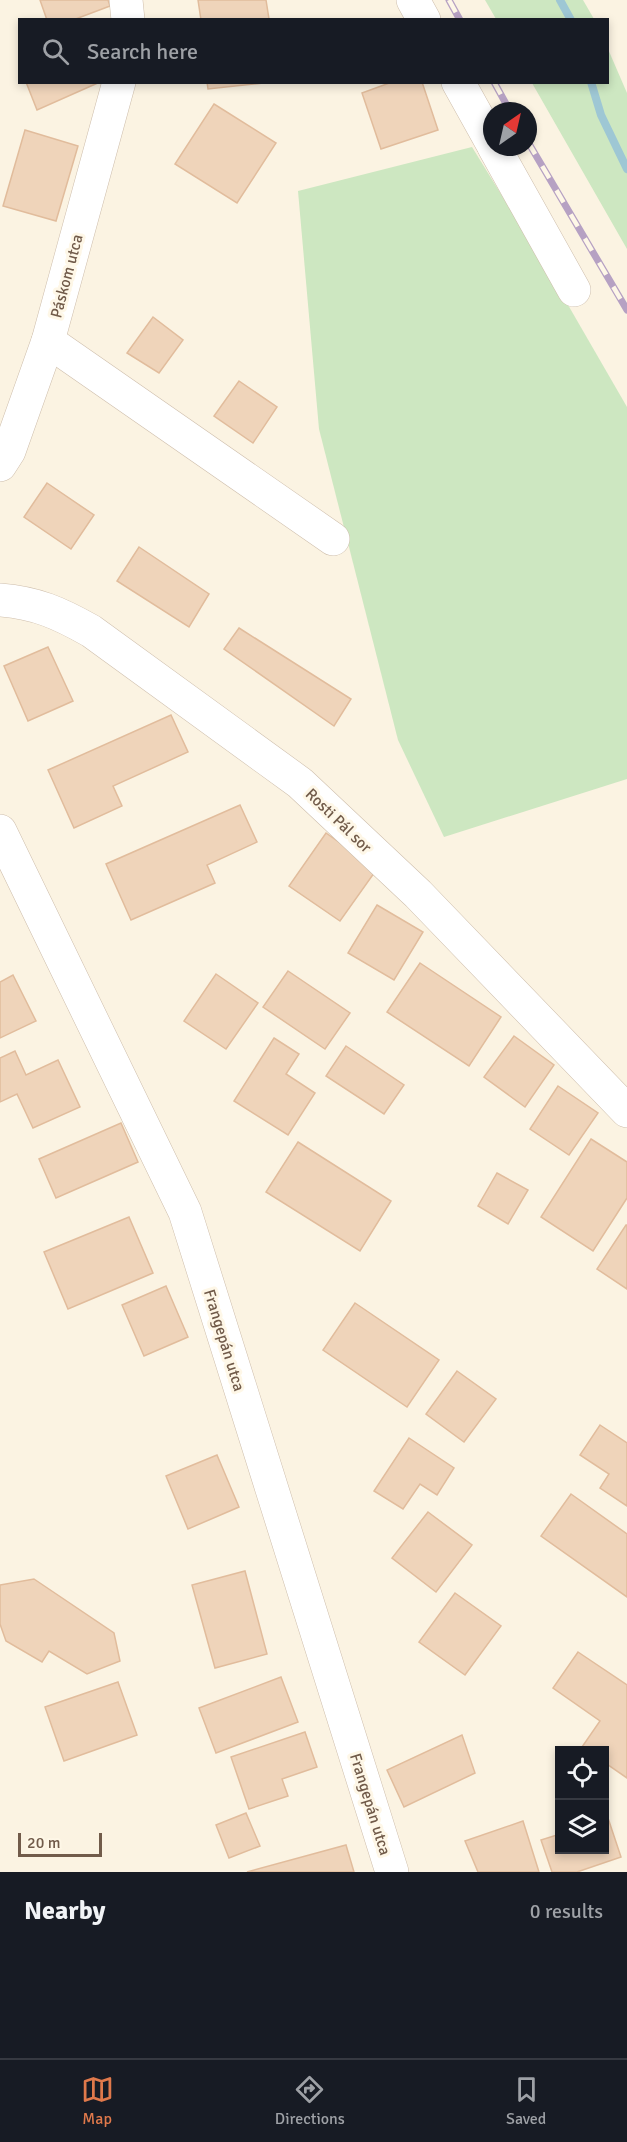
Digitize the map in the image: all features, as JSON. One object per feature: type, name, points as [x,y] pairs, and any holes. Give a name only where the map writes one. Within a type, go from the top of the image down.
[{"type":"street","points":[[126,0],[128,18]]},
{"type":"street","points":[[413,0],[423,18]]},
{"type":"street","name":"Páskom utca","points":[[0,465],[9,451],[48,341],[118,84]]},
{"type":"street","points":[[459,84],[483,127]]},
{"type":"street","points":[[499,156],[574,290]]},
{"type":"street","points":[[48,341],[333,539]]},
{"type":"street","name":"Rosti Pál sor","points":[[0,600],[27,602],[60,614],[91,631],[300,783],[418,894],[627,1111]]},
{"type":"street","name":"Frangepán utca","points":[[0,831],[185,1212],[392,1872]]},
{"type":"green space","points":[[485,0],[583,0],[593,18],[495,18]]},
{"type":"green space","points":[[609,51],[627,93],[627,249],[533,84],[609,84]]},
{"type":"green space","points":[[472,147],[549,272],[627,407],[627,779],[444,837],[398,740],[319,429],[298,191]]},
{"type":"building","points":[[40,0],[108,0],[110,6],[78,18],[46,18]]},
{"type":"building","points":[[198,0],[266,0],[269,18],[201,18]]},
{"type":"building","points":[[27,84],[96,84],[37,110]]},
{"type":"building","points":[[207,84],[254,84],[208,89]]},
{"type":"building","points":[[387,84],[423,84],[438,130],[381,149],[362,93]]},
{"type":"building","points":[[214,104],[276,143],[237,203],[175,164]]},
{"type":"building","points":[[25,130],[78,146],[56,221],[3,206]]},
{"type":"building","points":[[153,317],[183,340],[159,373],[127,353]]},
{"type":"building","points":[[239,381],[277,407],[253,443],[214,416]]},
{"type":"building","points":[[47,483],[94,515],[71,549],[24,517]]},
{"type":"building","points":[[139,547],[209,594],[189,627],[117,581]]},
{"type":"building","points":[[239,628],[351,699],[334,726],[224,649]]},
{"type":"building","points":[[48,647],[73,701],[28,721],[4,666]]},
{"type":"building","points":[[171,715],[188,752],[113,786],[122,806],[74,828],[48,770]]},
{"type":"building","points":[[240,805],[257,842],[207,865],[215,883],[131,920],[106,864]]},
{"type":"building","points":[[326,833],[377,869],[340,921],[289,886]]},
{"type":"building","points":[[377,905],[423,932],[394,980],[348,953]]},
{"type":"building","points":[[420,963],[501,1017],[469,1066],[387,1012]]},
{"type":"building","points":[[288,971],[350,1013],[325,1049],[263,1007]]},
{"type":"building","points":[[216,974],[258,1003],[226,1049],[184,1021]]},
{"type":"building","points":[[13,975],[36,1021],[0,1038],[0,982]]},
{"type":"building","points":[[514,1036],[554,1065],[525,1107],[484,1077]]},
{"type":"building","points":[[274,1038],[299,1054],[286,1074],[315,1093],[288,1135],[234,1101]]},
{"type":"building","points":[[346,1046],[404,1085],[384,1114],[326,1076]]},
{"type":"building","points":[[15,1051],[26,1075],[58,1060],[80,1107],[33,1128],[17,1094],[0,1102],[0,1058]]},
{"type":"building","points":[[558,1086],[598,1113],[569,1155],[530,1129]]},
{"type":"building","points":[[121,1123],[138,1162],[56,1198],[39,1159]]},
{"type":"building","points":[[591,1139],[627,1162],[627,1198],[593,1251],[541,1217]]},
{"type":"building","points":[[298,1142],[391,1201],[360,1251],[266,1192]]},
{"type":"building","points":[[497,1173],[528,1190],[508,1224],[478,1206]]},
{"type":"building","points":[[129,1217],[153,1273],[68,1309],[44,1252]]},
{"type":"building","points":[[627,1225],[627,1289],[597,1269]]},
{"type":"building","points":[[166,1286],[188,1337],[144,1356],[122,1305]]},
{"type":"building","points":[[355,1303],[439,1360],[407,1407],[323,1350]]},
{"type":"building","points":[[457,1371],[496,1399],[464,1442],[426,1414]]},
{"type":"building","points":[[600,1425],[627,1443],[627,1506],[600,1488],[609,1474],[580,1455]]},
{"type":"building","points":[[409,1438],[454,1468],[437,1495],[420,1484],[403,1509],[374,1491]]},
{"type":"building","points":[[217,1455],[239,1507],[188,1529],[166,1476]]},
{"type":"building","points":[[571,1494],[627,1534],[627,1597],[541,1536]]},
{"type":"building","points":[[428,1512],[472,1545],[436,1592],[392,1558]]},
{"type":"building","points":[[245,1571],[267,1654],[215,1668],[192,1585]]},
{"type":"building","points":[[34,1579],[114,1633],[120,1661],[87,1674],[49,1651],[42,1662],[6,1641],[0,1624],[0,1585]]},
{"type":"building","points":[[455,1593],[501,1626],[465,1675],[419,1642]]},
{"type":"building","points":[[578,1652],[627,1685],[627,1778],[609,1765],[609,1746],[583,1746],[600,1721],[553,1688]]},
{"type":"building","points":[[281,1677],[298,1722],[216,1753],[199,1708]]},
{"type":"building","points":[[118,1682],[137,1735],[64,1761],[45,1707]]},
{"type":"building","points":[[305,1732],[317,1767],[282,1779],[288,1796],[249,1809],[231,1757]]},
{"type":"building","points":[[462,1735],[475,1773],[404,1807],[387,1770]]},
{"type":"building","points":[[246,1813],[260,1846],[229,1858],[216,1825]]},
{"type":"building","points":[[523,1821],[539,1872],[478,1872],[465,1841]]},
{"type":"building","points":[[609,1821],[621,1857],[577,1872],[552,1872],[541,1840],[555,1836],[555,1854],[609,1854]]},
{"type":"building","points":[[346,1845],[354,1872],[247,1872]]},
{"type":"waterway","points":[[560,0],[570,18]]},
{"type":"waterway","points":[[592,84],[601,115],[627,169]]},
{"type":"railway","points":[[449,0],[459,18]]},
{"type":"railway","points":[[495,84],[505,102]]},
{"type":"railway","points":[[536,156],[627,310]]}]
